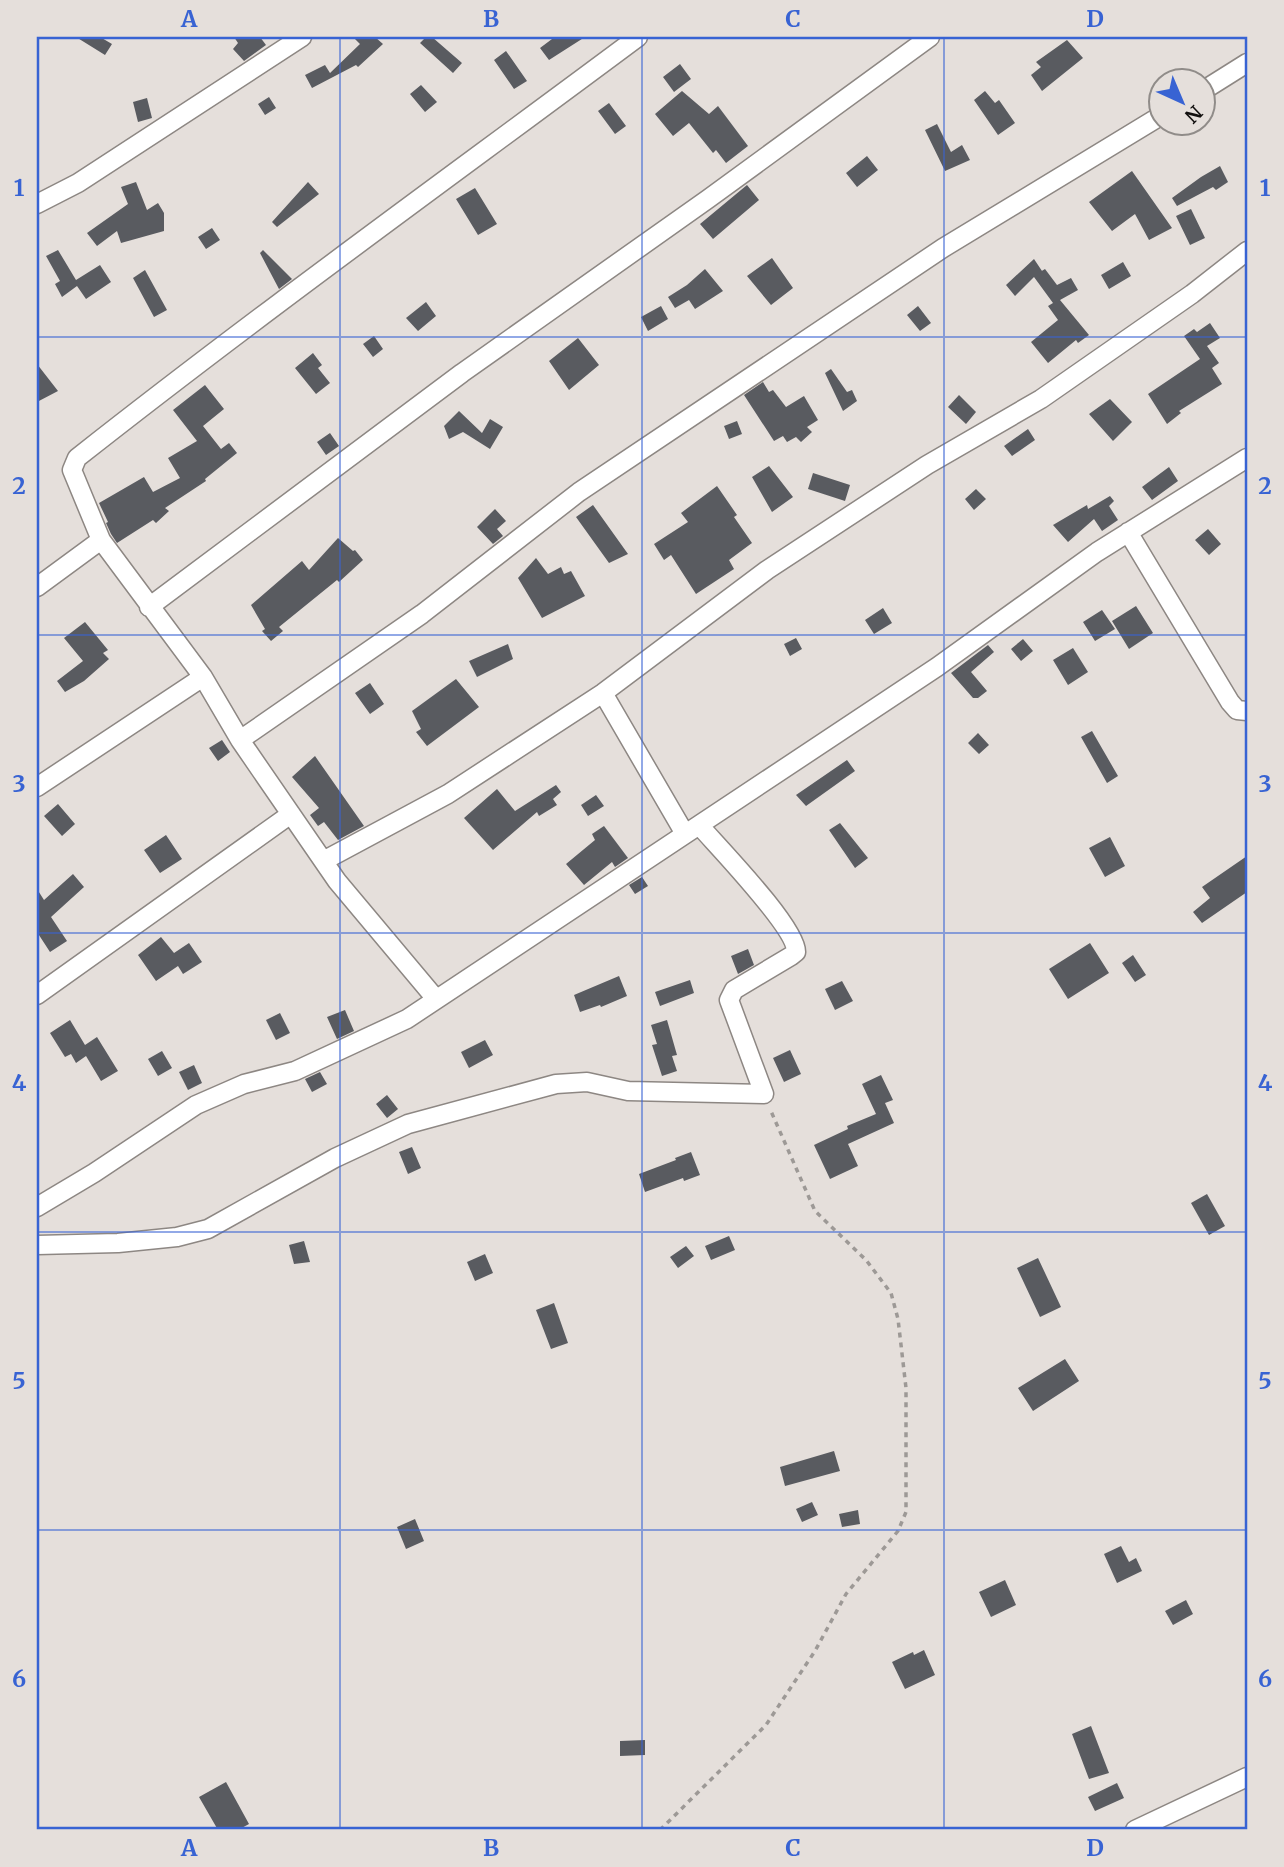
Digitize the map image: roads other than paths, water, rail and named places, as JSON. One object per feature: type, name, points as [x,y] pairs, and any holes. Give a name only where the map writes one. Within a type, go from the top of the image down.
[{"type":"street","points":[[436,999],[337,881],[240,740],[203,677],[101,540],[72,470],[77,458],[216,349],[638,37]]},
{"type":"street","points":[[149,607],[462,373],[708,199],[930,37]]},
{"type":"street","points":[[37,204],[78,183],[297,38]]},
{"type":"street","points":[[1218,81],[1247,63]]},
{"type":"street","points":[[240,740],[422,614],[591,484],[943,248],[1148,123]]},
{"type":"street","points":[[325,860],[448,794],[603,693],[767,570],[927,465],[1041,399],[1192,294],[1247,251]]},
{"type":"street","points":[[37,1207],[94,1173],[196,1105],[244,1084],[295,1071],[407,1019],[937,667],[1097,552],[1247,458]]},
{"type":"street","points":[[1128,532],[1230,702],[1237,710],[1247,711]]},
{"type":"street","points":[[37,587],[101,540]]},
{"type":"street","points":[[37,787],[203,677]]},
{"type":"street","points":[[37,1245],[118,1243],[177,1237],[208,1229],[335,1158],[408,1124],[555,1084],[587,1082],[628,1091],[764,1094],[729,1000],[734,990],[796,952],[796,943],[784,923],[692,830],[603,693]]},
{"type":"street","points":[[37,995],[291,814]]},
{"type":"street","points":[[1135,1830],[1247,1777]]}]
